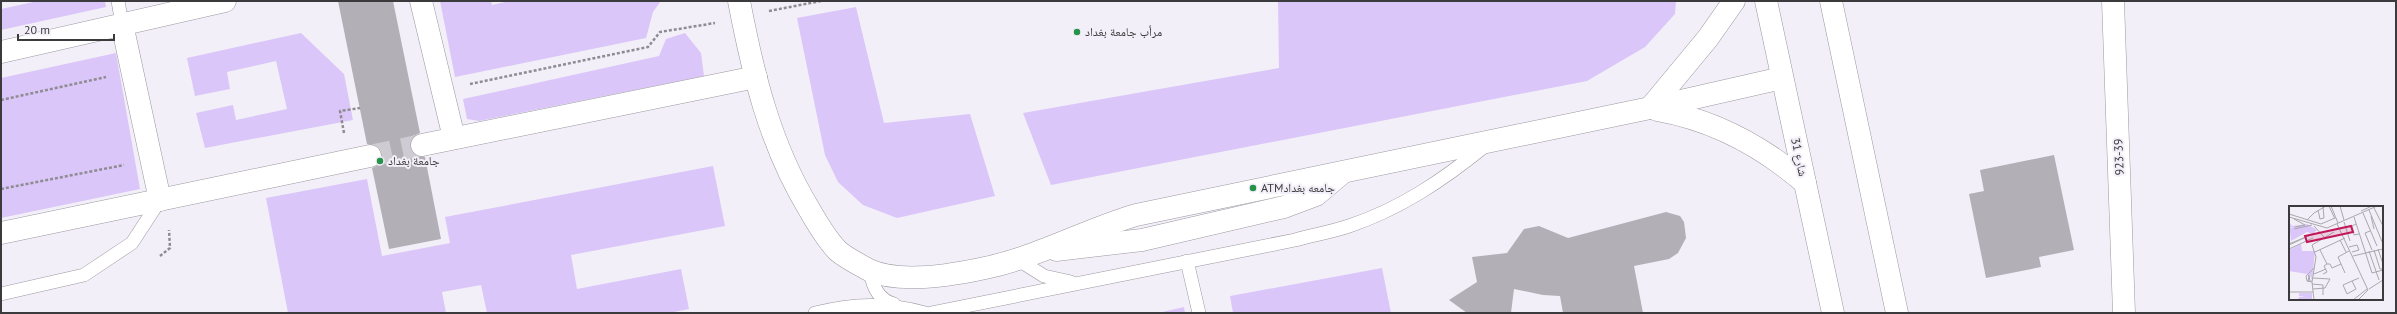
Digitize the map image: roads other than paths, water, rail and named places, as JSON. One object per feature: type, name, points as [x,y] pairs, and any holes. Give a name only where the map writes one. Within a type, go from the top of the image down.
[{"type":"street","points":[[1,52],[225,1]]},
{"type":"street","points":[[421,1],[454,138]]},
{"type":"street","points":[[1650,108],[1708,38],[1734,1]]},
{"type":"street","name":"شارع 31","points":[[1766,1],[1833,313]]},
{"type":"street","points":[[1831,1],[1897,313]]},
{"type":"street","name":"923-39","points":[[2113,1],[2124,313]]},
{"type":"street","points":[[740,9],[766,115],[779,152],[796,188],[816,222],[839,251],[870,270],[912,279],[985,268],[1017,259],[1043,251],[1080,234],[1136,215],[1490,142],[1782,78]]},
{"type":"street","points":[[122,24],[160,200]]},
{"type":"street","points":[[422,145],[756,77]]},
{"type":"street","points":[[1650,108],[1678,113],[1733,133],[1783,164],[1805,183]]},
{"type":"street","points":[[1,233],[370,156]]},
{"type":"lane","points":[[118,1],[122,24]]},
{"type":"lane","points":[[931,313],[1295,240],[1349,226],[1399,205],[1447,177],[1490,142]]},
{"type":"lane","points":[[1,294],[84,275],[132,243],[160,200]]},
{"type":"lane","points":[[1017,259],[1044,276],[1074,282],[1090,281]]},
{"type":"lane","points":[[1187,261],[1199,313]]},
{"type":"lane","points":[[870,270],[872,284],[879,295],[890,303],[925,313]]},
{"type":"lane","points":[[815,313],[847,306],[874,304],[903,307]]},
{"type":"tunnel","points":[[370,156],[422,145]]},
{"type":"place","name":"مرأب جامعة بغداد","points":[[1077,32]]},
{"type":"place","name":"جامعة بغداد","points":[[380,161]]},
{"type":"place","name":"ATMجامعه بغداد","points":[[1253,188]]}]
